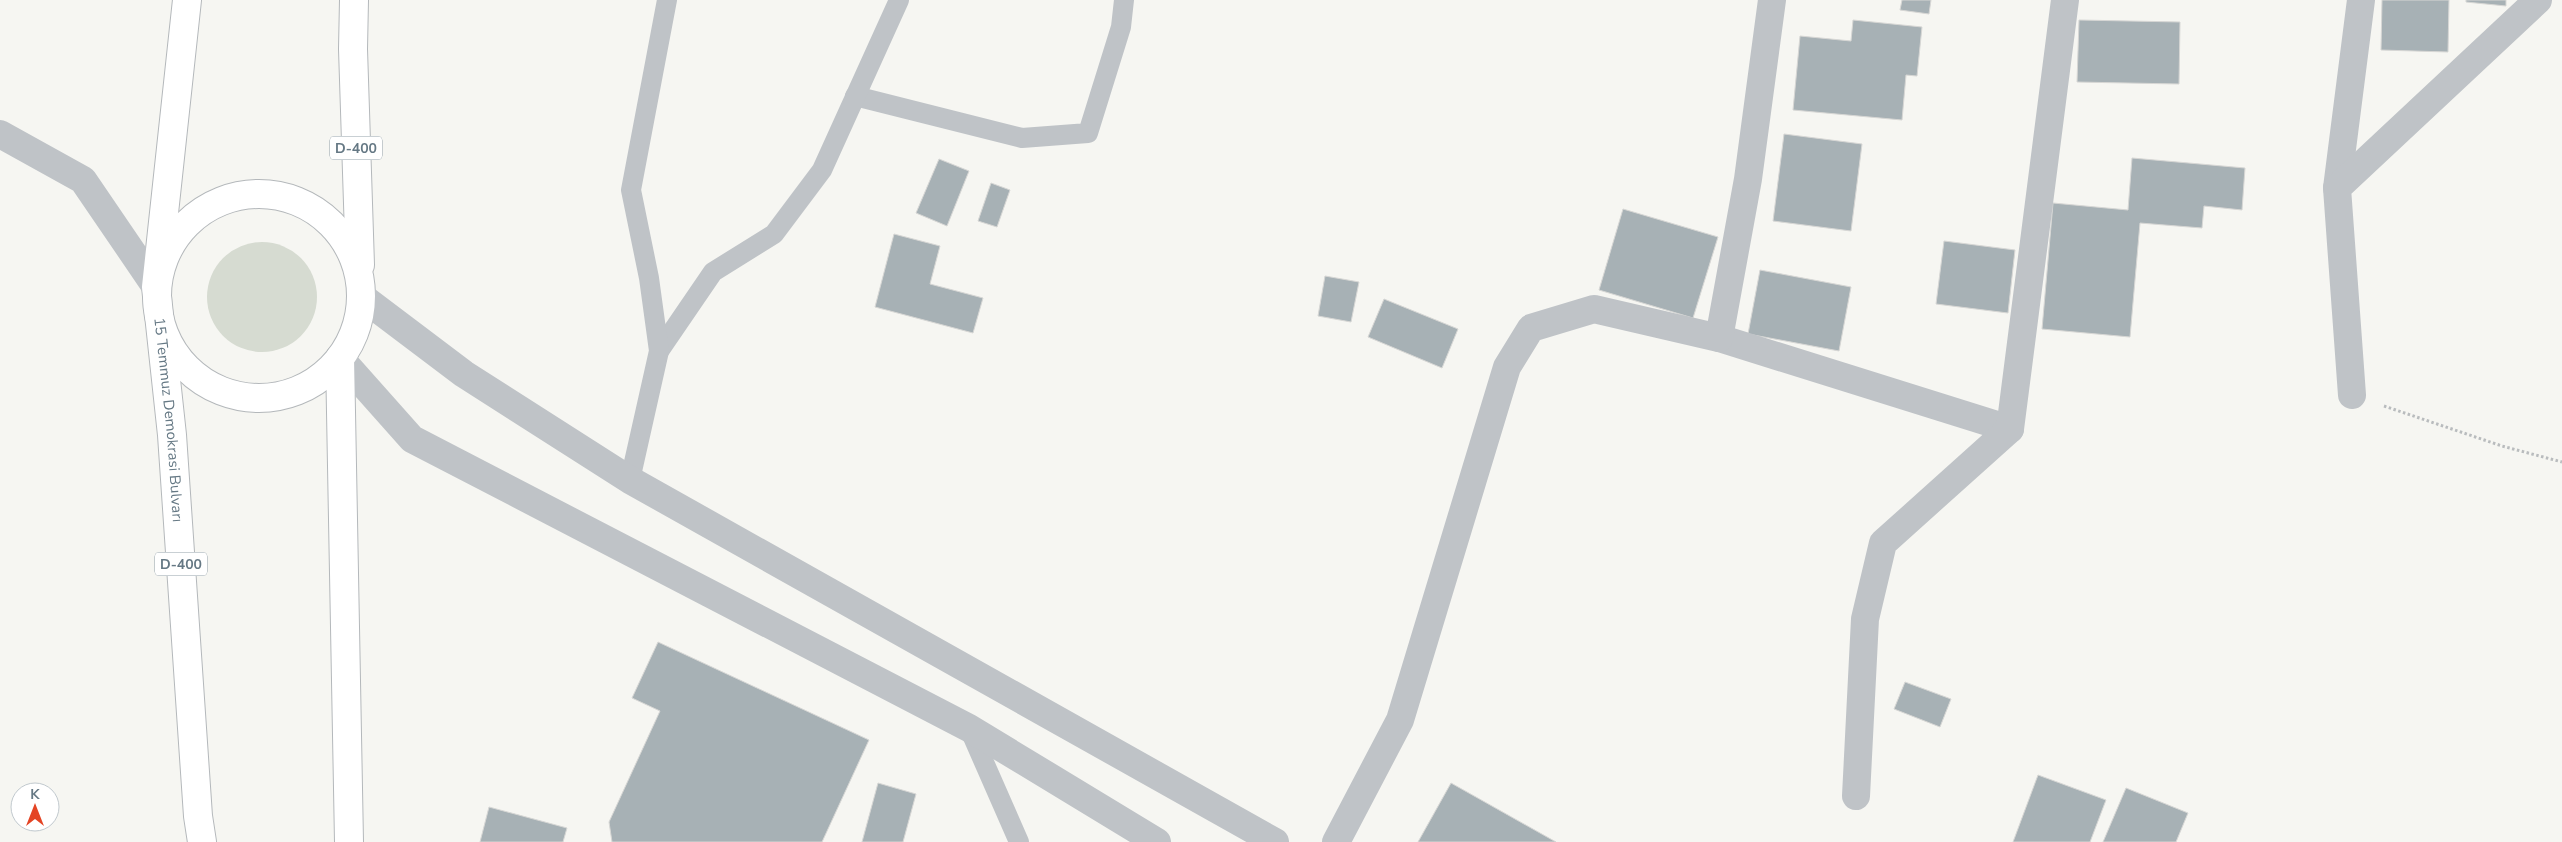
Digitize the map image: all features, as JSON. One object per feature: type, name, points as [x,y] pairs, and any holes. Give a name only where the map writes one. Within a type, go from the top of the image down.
[{"type":"highway","name":"15 Temmuz Demokrasi Bulvarı","points":[[187,0],[156,286],[172,435],[198,816],[202,842]]},
{"type":"highway","name":"D-400","points":[[354,0],[353,49],[362,297]]},
{"type":"highway","points":[[246,193],[281,195],[314,209],[339,232],[356,263],[362,297],[356,329],[340,358],[316,381],[286,394],[253,398],[221,391],[192,374],[171,349],[156,286],[165,253],[185,224],[213,204],[246,193]]},
{"type":"highway","points":[[340,358],[349,842]]},
{"type":"street","points":[[1719,338],[1748,179],[1772,0]]},
{"type":"street","points":[[1856,796],[1865,620],[1883,543],[2010,429],[2065,0]]},
{"type":"street","points":[[2352,395],[2337,188],[2361,0]]},
{"type":"street","points":[[2337,188],[2538,0]]},
{"type":"street","points":[[0,134],[83,180],[156,286]]},
{"type":"street","points":[[362,297],[464,374],[630,480],[1275,842]]},
{"type":"street","points":[[1336,842],[1400,720],[1507,367],[1531,328],[1594,309],[1719,338],[2010,429]]},
{"type":"street","points":[[340,358],[412,439],[969,728],[1157,842]]},
{"type":"lane","points":[[630,480],[659,350],[649,278],[631,190],[667,0]]},
{"type":"lane","points":[[659,350],[713,272],[774,234],[822,170],[898,0]]},
{"type":"lane","points":[[855,96],[1022,138],[1088,133],[1121,27],[1124,0]]},
{"type":"lane","points":[[969,728],[1019,842]]},
{"type":"path","points":[[2352,395],[2502,446],[2562,462]]},
{"type":"shaded area","points":[[262,242],[283,246],[301,258],[313,276],[317,297],[313,318],[301,336],[283,348],[262,352],[241,348],[223,336],[211,318],[207,297],[211,276],[223,258],[241,246]]},
{"type":"building","points":[[1902,0],[1931,0],[1929,14],[1900,10]]},
{"type":"building","points":[[2382,0],[2449,0],[2448,52],[2381,50]]},
{"type":"building","points":[[2466,0],[2506,0],[2506,6],[2466,2]]},
{"type":"building","points":[[1853,20],[1922,27],[1917,76],[1906,75],[1902,120],[1793,110],[1800,36],[1851,41]]},
{"type":"building","points":[[2079,20],[2180,22],[2179,84],[2077,82]]},
{"type":"building","points":[[1784,134],[1862,144],[1851,231],[1773,221]]},
{"type":"building","points":[[2132,158],[2245,168],[2242,210],[2204,206],[2202,228],[2140,223],[2130,337],[2042,329],[2053,203],[2128,210]]},
{"type":"building","points":[[939,159],[969,171],[947,226],[916,213]]},
{"type":"building","points":[[991,183],[1010,190],[997,227],[978,221]]},
{"type":"building","points":[[1623,209],[1718,237],[1693,318],[1599,290]]},
{"type":"building","points":[[894,234],[940,246],[930,284],[983,298],[973,333],[875,307]]},
{"type":"building","points":[[1944,241],[2015,250],[2008,313],[1936,304]]},
{"type":"building","points":[[1760,270],[1851,287],[1839,351],[1748,334]]},
{"type":"building","points":[[1325,276],[1359,282],[1351,322],[1318,316]]},
{"type":"building","points":[[1384,299],[1458,329],[1442,368],[1368,337]]},
{"type":"building","points":[[658,642],[869,740],[822,842],[612,842],[609,822],[660,711],[632,698]]},
{"type":"building","points":[[1905,682],[1951,699],[1940,727],[1894,709]]},
{"type":"building","points":[[2038,775],[2106,800],[2090,842],[2013,842]]},
{"type":"building","points":[[878,783],[916,794],[903,842],[862,842]]},
{"type":"building","points":[[1451,783],[1556,842],[1418,842]]},
{"type":"building","points":[[2126,788],[2188,813],[2176,842],[2103,842]]},
{"type":"building","points":[[489,807],[567,828],[563,842],[480,842]]}]
